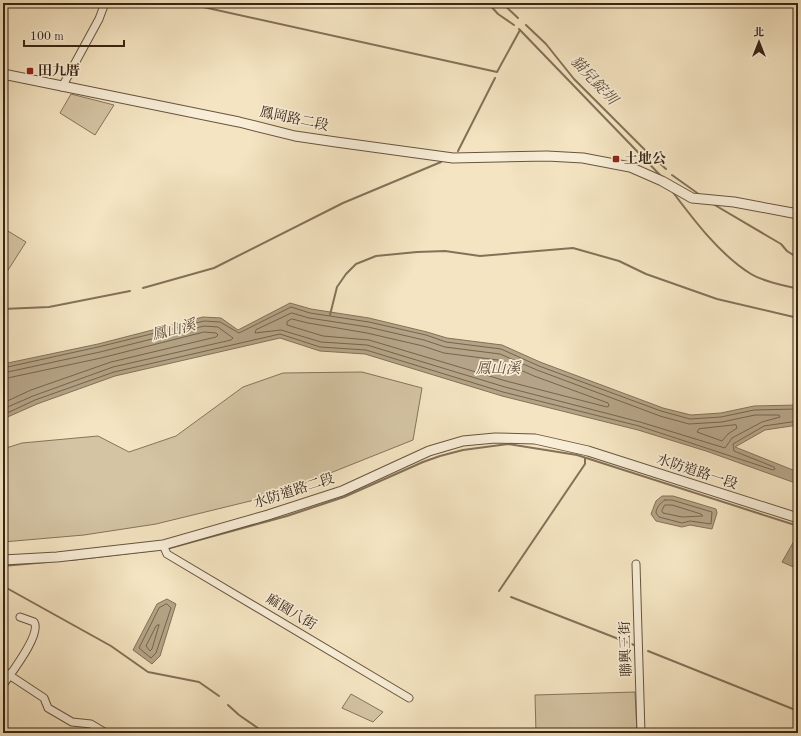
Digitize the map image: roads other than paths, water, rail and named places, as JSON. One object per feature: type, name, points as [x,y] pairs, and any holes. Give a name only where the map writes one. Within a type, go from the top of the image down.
[{"type":"street","points":[[62,87],[99,18],[105,3]]},
{"type":"street","name":"鳳岡路二段","points":[[3,74],[239,122],[296,136],[336,142],[453,158],[547,156],[583,158],[630,168],[662,181],[692,198],[734,202],[798,214]]},
{"type":"street","name":"水防道路二段","points":[[3,560],[165,549],[342,491],[429,451],[463,442],[495,438],[535,440],[588,451]]},
{"type":"street","name":"水防道路一段","points":[[588,451],[798,518]]},
{"type":"street","name":"麻園八街","points":[[165,549],[409,698]]},
{"type":"street","name":"聯興三街","points":[[636,564],[641,733]]},
{"type":"street","points":[[3,685],[6,673],[32,640],[37,630],[34,622],[20,618]]},
{"type":"street","points":[[6,673],[44,698],[48,708],[72,722],[91,724],[106,733]]},
{"type":"water","name":"鳳山溪","points":[[290,303],[311,309],[369,318],[447,338],[502,345],[540,362],[663,408],[691,415],[721,413],[754,406],[798,405],[798,425],[765,430],[735,447],[798,472],[798,484],[706,451],[638,430],[502,396],[365,354],[320,351],[280,338],[115,376],[37,404],[3,419],[3,364],[98,344],[203,317],[221,318],[238,330]]},
{"type":"water","points":[[662,496],[673,496],[716,509],[717,513],[712,529],[690,525],[682,527],[656,521],[651,514],[656,501]]},
{"type":"water","points":[[794,541],[798,543],[798,569],[782,562]]},
{"type":"water","points":[[167,599],[176,604],[160,656],[152,664],[133,650],[157,604]]},
{"type":"waterway","points":[[185,3],[497,72],[520,30]]},
{"type":"waterway","points":[[488,3],[498,14],[514,25]]},
{"type":"waterway","name":"貓兒錠圳","points":[[502,3],[518,18]]},
{"type":"waterway","name":"貓兒錠圳","points":[[526,25],[546,44],[574,79],[646,151]]},
{"type":"waterway","points":[[519,29],[660,175]]},
{"type":"waterway","points":[[458,151],[495,78]]},
{"type":"waterway","name":"貓兒錠圳","points":[[655,159],[666,169]]},
{"type":"waterway","points":[[143,288],[214,268],[343,203],[441,162]]},
{"type":"waterway","name":"貓兒錠圳","points":[[672,175],[700,195]]},
{"type":"waterway","points":[[672,191],[708,236],[740,266],[751,274],[762,279],[798,289]]},
{"type":"waterway","name":"貓兒錠圳","points":[[713,204],[781,244],[787,251],[798,258]]},
{"type":"waterway","points":[[330,315],[337,287],[346,274],[356,264],[376,256],[445,251],[480,256],[573,248],[619,261],[646,274],[717,299],[798,318]]},
{"type":"waterway","points":[[3,309],[49,307],[130,291]]},
{"type":"waterway","points":[[170,548],[287,516],[344,497],[440,456],[463,450],[508,444],[577,455],[798,526]]},
{"type":"waterway","points":[[499,591],[585,464],[585,458]]},
{"type":"waterway","points":[[71,560],[164,549]]},
{"type":"waterway","points":[[3,566],[47,562]]},
{"type":"waterway","points":[[3,586],[111,646],[148,672],[199,682],[219,696]]},
{"type":"waterway","points":[[511,597],[634,645]]},
{"type":"waterway","points":[[648,651],[798,711]]},
{"type":"waterway","points":[[228,705],[239,715],[265,733]]},
{"type":"place","name":"田九厝","points":[[30,71]]},
{"type":"place","name":"土地公","points":[[616,159]]}]
